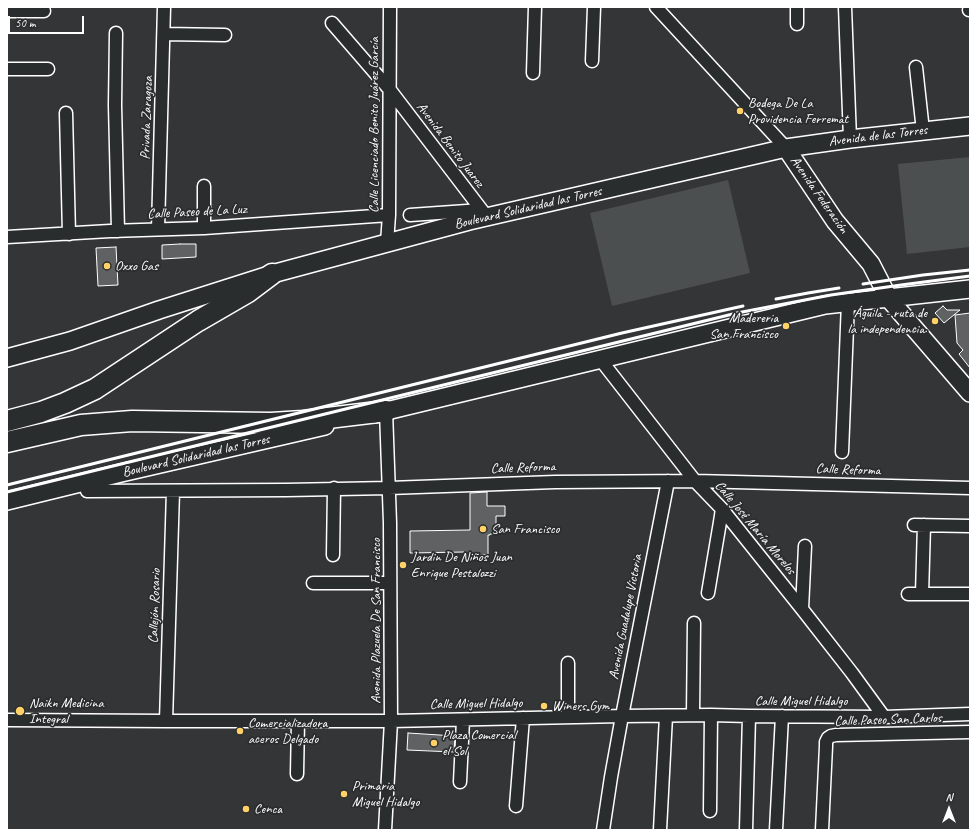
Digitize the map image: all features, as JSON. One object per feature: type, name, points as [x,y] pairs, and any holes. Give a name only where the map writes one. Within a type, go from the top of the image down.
[{"type":"highway","name":"Boulevard Solidaridad las Torres","points":[[7,421],[41,412],[95,389],[198,321],[248,292],[272,274]]},
{"type":"highway","name":"Boulevard Solidaridad las Torres","points":[[7,442],[81,425],[132,421],[271,423],[303,421],[386,411]]},
{"type":"main road","name":"Avenida de las Torres","points":[[786,148],[850,138],[970,126]]},
{"type":"main road","name":"Boulevard Solidaridad las Torres","points":[[7,358],[70,341],[159,310],[272,274],[469,221],[484,214],[786,148]]},
{"type":"main road","name":"Avenida Federación","points":[[786,148],[835,221],[872,264],[889,298],[970,393]]},
{"type":"main road","points":[[848,302],[970,289]]},
{"type":"main road","name":"Boulevard Solidaridad las Torres","points":[[7,501],[825,305],[848,302]]},
{"type":"street","name":"Privada Zaragoza","points":[[158,229],[164,7]]},
{"type":"street","name":"Calle Licenciado Benito Juárez García","points":[[387,243],[389,215],[390,7]]},
{"type":"street","points":[[533,73],[535,7]]},
{"type":"street","points":[[592,61],[594,7]]},
{"type":"street","name":"Avenida Federación","points":[[656,7],[786,148]]},
{"type":"street","points":[[797,7],[797,24]]},
{"type":"street","points":[[845,7],[850,138]]},
{"type":"street","points":[[7,11],[44,11]]},
{"type":"street","name":"Avenida Benito Juarez","points":[[332,23],[390,90],[484,214]]},
{"type":"street","points":[[116,33],[115,105],[118,231]]},
{"type":"street","points":[[164,34],[225,35]]},
{"type":"street","points":[[916,67],[923,131]]},
{"type":"street","points":[[7,69],[48,69]]},
{"type":"street","points":[[66,113],[69,234]]},
{"type":"street","points":[[204,186],[204,228]]},
{"type":"street","points":[[410,215],[484,214]]},
{"type":"street","name":"Calle Paseo de La Luz","points":[[7,237],[204,228],[389,215]]},
{"type":"street","points":[[842,452],[848,302]]},
{"type":"street","name":"Calle José María Morelos","points":[[600,359],[695,481],[722,509],[802,609],[884,717]]},
{"type":"street","name":"Avenida Plazuela De San Francisco","points":[[385,830],[391,721],[389,488],[386,411]]},
{"type":"street","name":"Calle Reforma","points":[[88,481],[87,491],[173,491],[286,495],[334,488],[389,488],[555,482],[695,481],[970,488]]},
{"type":"street","name":"Avenida Guadalupe Victoria","points":[[603,830],[622,716],[668,481]]},
{"type":"street","points":[[333,555],[334,488]]},
{"type":"street","name":"Callejón Rosario","points":[[166,721],[173,491]]},
{"type":"street","points":[[708,593],[722,509]]},
{"type":"street","points":[[922,594],[919,526],[970,526]]},
{"type":"street","points":[[802,609],[805,546]]},
{"type":"street","points":[[313,583],[390,583]]},
{"type":"street","points":[[908,594],[970,594]]},
{"type":"street","points":[[693,715],[694,623]]},
{"type":"street","points":[[568,663],[568,717]]},
{"type":"street","name":"Calle Miguel Hidalgo","points":[[7,720],[391,721],[693,715],[884,717],[970,714]]},
{"type":"street","points":[[710,811],[711,715]]},
{"type":"street","points":[[660,830],[666,716]]},
{"type":"street","points":[[746,830],[749,716]]},
{"type":"street","points":[[776,830],[782,716]]},
{"type":"street","points":[[516,806],[523,718]]},
{"type":"street","points":[[460,782],[463,720]]},
{"type":"street","points":[[297,774],[298,721]]},
{"type":"street","name":"Calle Paseo San Carlos","points":[[822,830],[826,742],[831,736],[970,732]]},
{"type":"shaded area","points":[[970,157],[970,247],[907,254],[898,164]]},
{"type":"shaded area","points":[[728,180],[750,273],[612,306],[590,213]]},
{"type":"building","name":"Oxxo Gas","points":[[196,244],[196,257],[162,259],[162,245]]},
{"type":"building","name":"Oxxo Gas","points":[[116,247],[118,285],[98,286],[96,248]]},
{"type":"building","points":[[943,306],[947,310],[960,310],[944,323],[935,313]]},
{"type":"building","points":[[970,313],[970,368],[959,354],[963,350],[957,343],[955,315]]},
{"type":"building","points":[[487,492],[487,506],[505,506],[505,516],[496,516],[496,534],[488,535],[488,555],[464,554],[464,552],[410,553],[410,531],[470,530],[470,493]]},
{"type":"building","name":"Plaza Comercial el Sol","points":[[408,733],[455,736],[454,752],[407,750]]},
{"type":"railway","points":[[863,284],[970,270]]},
{"type":"railway","points":[[7,492],[737,313],[831,295],[970,276]]},
{"type":"railway","points":[[776,299],[839,288]]},
{"type":"railway","points":[[7,485],[622,333],[743,306]]},
{"type":"place","name":"Bodega De La Providencia Ferremat","points":[[740,111]]},
{"type":"place","name":"Oxxo Gas","points":[[107,266]]},
{"type":"place","name":"Águila - ruta de la independencia.","points":[[935,321]]},
{"type":"place","name":"Madereria San Francisco","points":[[786,326]]},
{"type":"place","name":"San Francisco","points":[[483,529]]},
{"type":"place","name":"Jardin De Niños Juan Enrique Pestalozzi","points":[[403,565]]},
{"type":"place","name":"Winers Gym","points":[[544,706]]},
{"type":"place","name":"Naikn Medicina Integral","points":[[20,711]]},
{"type":"place","name":"Comercializadora aceros Delgado","points":[[240,731]]},
{"type":"place","name":"Plaza Comercial el Sol","points":[[434,743]]},
{"type":"place","name":"Primaria Miguel Hidalgo","points":[[344,794]]},
{"type":"place","name":"Cenca","points":[[246,809]]}]
